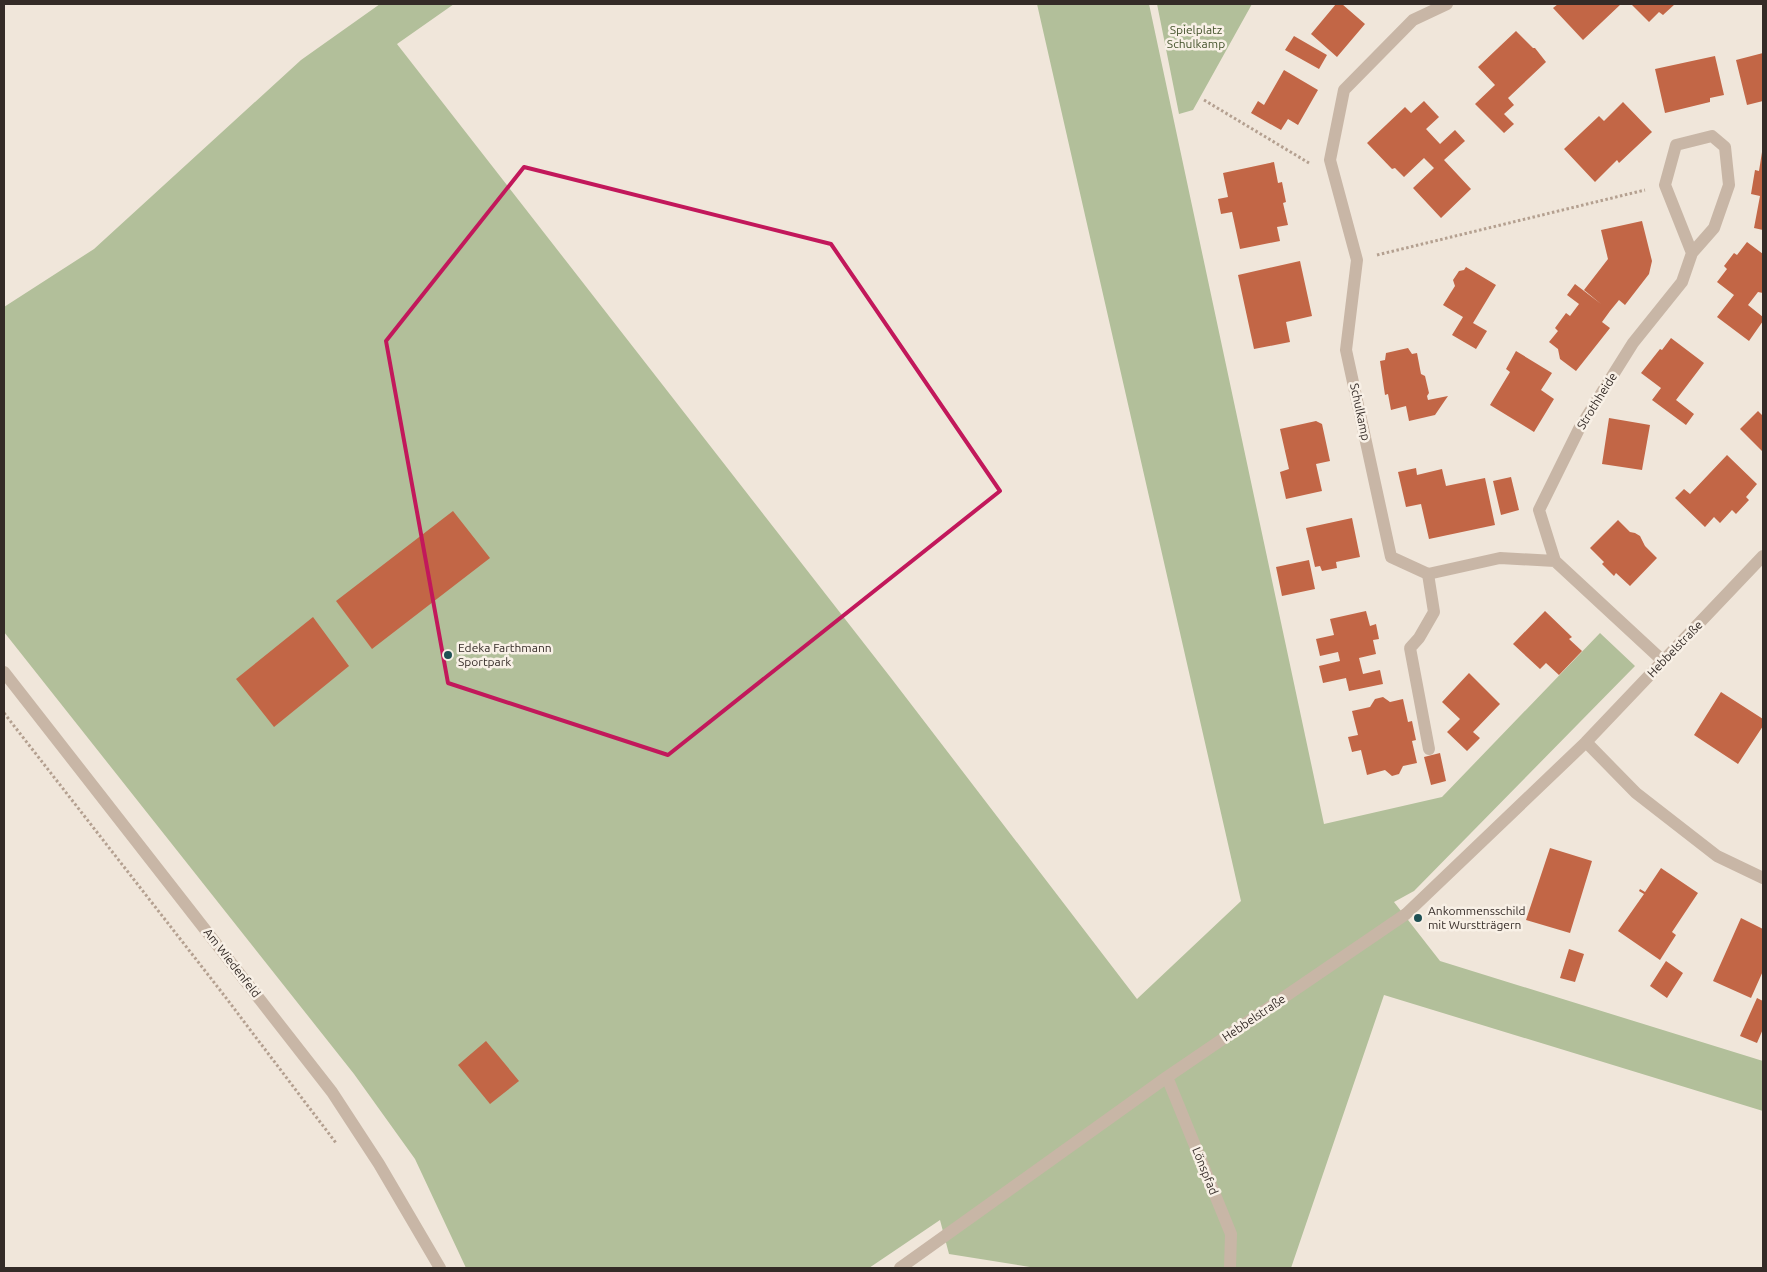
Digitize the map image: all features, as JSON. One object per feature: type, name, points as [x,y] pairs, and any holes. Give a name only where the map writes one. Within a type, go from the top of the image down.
[{"type":"street","name":"Schulkamp","points":[[1428,574],[1391,557],[1346,350],[1357,260],[1330,160],[1344,90],[1413,20],[1447,4]]},
{"type":"street","name":"Strothheide","points":[[1555,561],[1539,510],[1579,429],[1633,343],[1682,282],[1692,253],[1714,228],[1728,185],[1726,147],[1712,136],[1676,145],[1665,185]]},
{"type":"street","points":[[1665,185],[1692,253]]},
{"type":"street","name":"Hebbelstraße","points":[[900,1268],[1167,1077],[1406,914],[1586,742],[1763,556]]},
{"type":"street","points":[[1429,749],[1410,648],[1419,638],[1434,612],[1428,574],[1500,558],[1555,561],[1663,661]]},
{"type":"street","name":"Am Wiedenfeld","points":[[4,672],[332,1092],[379,1164],[440,1268]]},
{"type":"street","points":[[1586,742],[1636,793],[1717,856],[1763,878]]},
{"type":"street","name":"Lönspfad","points":[[1167,1077],[1231,1234],[1230,1268]]},
{"type":"path","points":[[1204,100],[1314,166],[1330,160]]},
{"type":"path","points":[[1357,260],[1665,185]]},
{"type":"path","points":[[4,713],[220,990],[340,1149]]},
{"type":"highlighted area","points":[[524,167],[831,244],[1000,491],[668,755],[448,683],[386,341]]},
{"type":"green space","name":"Edeka Farthmann Sportpark","points":[[380,4],[454,4],[397,44],[891,678],[1137,999],[1241,901],[1037,4],[1149,4],[1324,824],[1442,797],[1600,633],[1635,666],[1414,891],[1394,902],[1440,961],[1763,1061],[1763,1111],[1384,995],[1291,1268],[1036,1268],[949,1254],[940,1220],[869,1268],[466,1268],[415,1159],[354,1074],[4,632],[4,307],[94,249],[301,60]]},
{"type":"green space","name":"Spielplatz Schulkamp","points":[[1157,4],[1252,4],[1193,110],[1179,114]]},
{"type":"building","points":[[1336,4],[1342,4],[1365,24],[1337,57],[1311,34]]},
{"type":"building","points":[[1558,4],[1621,4],[1583,40],[1553,8]]},
{"type":"building","points":[[1631,4],[1675,4],[1663,15],[1659,12],[1649,22]]},
{"type":"building","points":[[1516,31],[1535,48],[1546,62],[1508,98],[1514,105],[1504,114],[1514,124],[1504,133],[1475,104],[1495,85],[1478,67]]},
{"type":"building","points":[[1294,36],[1327,55],[1319,69],[1285,50]]},
{"type":"building","points":[[1763,53],[1763,101],[1747,105],[1736,60]]},
{"type":"building","points":[[1715,56],[1724,95],[1710,98],[1710,102],[1665,113],[1655,69]]},
{"type":"building","points":[[1284,70],[1318,90],[1298,125],[1288,119],[1281,130],[1251,113],[1258,101],[1264,105]]},
{"type":"building","points":[[1424,101],[1439,117],[1426,129],[1440,144],[1455,130],[1465,141],[1444,160],[1471,189],[1441,218],[1413,188],[1434,168],[1424,158],[1404,177],[1395,168],[1392,169],[1367,143],[1405,107],[1411,113]]},
{"type":"building","points":[[1623,102],[1652,132],[1619,163],[1617,160],[1595,182],[1564,149],[1599,116],[1604,121]]},
{"type":"building","points":[[1762,152],[1763,230],[1754,228],[1760,196],[1751,194],[1755,170],[1759,171]]},
{"type":"building","points":[[1274,162],[1278,183],[1282,182],[1286,202],[1283,203],[1288,225],[1277,227],[1280,241],[1240,249],[1232,212],[1221,214],[1218,199],[1228,197],[1223,173]]},
{"type":"building","points":[[1642,221],[1652,261],[1649,274],[1625,305],[1619,300],[1610,311],[1602,322],[1610,328],[1576,371],[1560,359],[1558,349],[1549,342],[1558,331],[1555,328],[1566,313],[1570,316],[1579,304],[1567,295],[1575,284],[1601,304],[1584,290],[1608,259],[1601,230]]},
{"type":"building","points":[[1747,242],[1763,254],[1763,293],[1758,292],[1748,305],[1763,317],[1763,321],[1749,341],[1717,317],[1734,295],[1717,282],[1727,269],[1724,266],[1734,253],[1737,255]]},
{"type":"building","points":[[1300,261],[1312,316],[1286,322],[1290,342],[1254,349],[1238,275]]},
{"type":"building","points":[[1466,267],[1496,285],[1473,323],[1487,331],[1476,349],[1452,335],[1463,317],[1443,305],[1455,286],[1453,280],[1459,271],[1464,270]]},
{"type":"building","points":[[1671,338],[1704,363],[1676,400],[1694,414],[1686,425],[1652,400],[1661,388],[1641,373]]},
{"type":"building","points":[[1408,348],[1412,354],[1417,353],[1421,374],[1425,376],[1429,393],[1427,396],[1428,400],[1448,396],[1435,415],[1409,421],[1406,406],[1391,410],[1388,394],[1385,395],[1380,361],[1385,360],[1386,353]]},
{"type":"building","points":[[1516,351],[1552,373],[1541,390],[1554,399],[1534,432],[1490,405],[1510,372],[1506,369]]},
{"type":"building","points":[[1758,411],[1763,416],[1763,452],[1740,429]]},
{"type":"building","points":[[1609,418],[1650,425],[1642,470],[1602,464]]},
{"type":"building","points":[[1316,421],[1322,424],[1330,461],[1316,464],[1322,491],[1286,499],[1280,472],[1289,469],[1280,429]]},
{"type":"building","points":[[1727,455],[1757,484],[1746,497],[1749,500],[1736,514],[1732,510],[1720,523],[1714,517],[1705,527],[1675,498],[1684,489],[1690,494]]},
{"type":"building","points":[[1416,468],[1417,475],[1442,469],[1446,486],[1485,478],[1495,525],[1429,539],[1421,504],[1406,507],[1398,472]]},
{"type":"building","points":[[1511,477],[1519,510],[1501,515],[1493,481]]},
{"type":"building","points":[[453,511],[490,558],[372,649],[336,601]]},
{"type":"building","points":[[1352,518],[1360,557],[1336,562],[1337,568],[1322,571],[1320,566],[1315,567],[1306,528]]},
{"type":"building","points":[[1618,520],[1630,532],[1640,536],[1645,546],[1657,558],[1630,586],[1616,573],[1614,576],[1602,564],[1604,562],[1590,548]]},
{"type":"building","points":[[1309,560],[1315,589],[1282,596],[1276,567]]},
{"type":"building","points":[[1366,611],[1370,626],[1376,624],[1379,639],[1373,640],[1376,654],[1359,658],[1363,674],[1380,670],[1383,684],[1349,691],[1346,678],[1323,683],[1319,666],[1340,661],[1338,652],[1320,656],[1316,639],[1334,635],[1330,619]]},
{"type":"building","points":[[1545,611],[1572,637],[1569,639],[1582,651],[1559,675],[1546,663],[1540,669],[1513,644]]},
{"type":"building","points":[[313,617],[349,666],[274,727],[236,679]]},
{"type":"building","points":[[1469,673],[1500,704],[1473,732],[1480,738],[1467,751],[1447,732],[1460,719],[1442,702]]},
{"type":"building","points":[[1721,692],[1763,719],[1763,726],[1738,764],[1694,735]]},
{"type":"building","points":[[1383,697],[1390,702],[1403,699],[1408,722],[1412,721],[1416,740],[1412,741],[1417,763],[1403,766],[1399,774],[1392,776],[1385,770],[1367,775],[1361,750],[1352,752],[1348,737],[1358,735],[1352,711],[1370,707],[1375,699]]},
{"type":"building","points":[[1440,753],[1446,781],[1431,785],[1424,757]]},
{"type":"building","points":[[1550,848],[1592,861],[1570,933],[1526,920]]},
{"type":"building","points":[[1661,868],[1698,893],[1672,932],[1676,935],[1660,960],[1618,931],[1644,894],[1639,891],[1640,889],[1645,892]]},
{"type":"building","points":[[1741,918],[1763,929],[1763,971],[1751,998],[1713,981]]},
{"type":"building","points":[[1569,949],[1584,954],[1575,982],[1560,978]]},
{"type":"building","points":[[1666,961],[1683,973],[1667,998],[1650,986]]},
{"type":"building","points":[[1757,998],[1763,1001],[1763,1029],[1757,1043],[1740,1036]]},
{"type":"building","points":[[486,1041],[519,1081],[490,1104],[458,1065]]},
{"type":"place","name":"Edeka Farthmann Sportpark","points":[[448,655]]},
{"type":"place","name":"Ankommensschild mit Wurstträgern","points":[[1418,918]]}]
